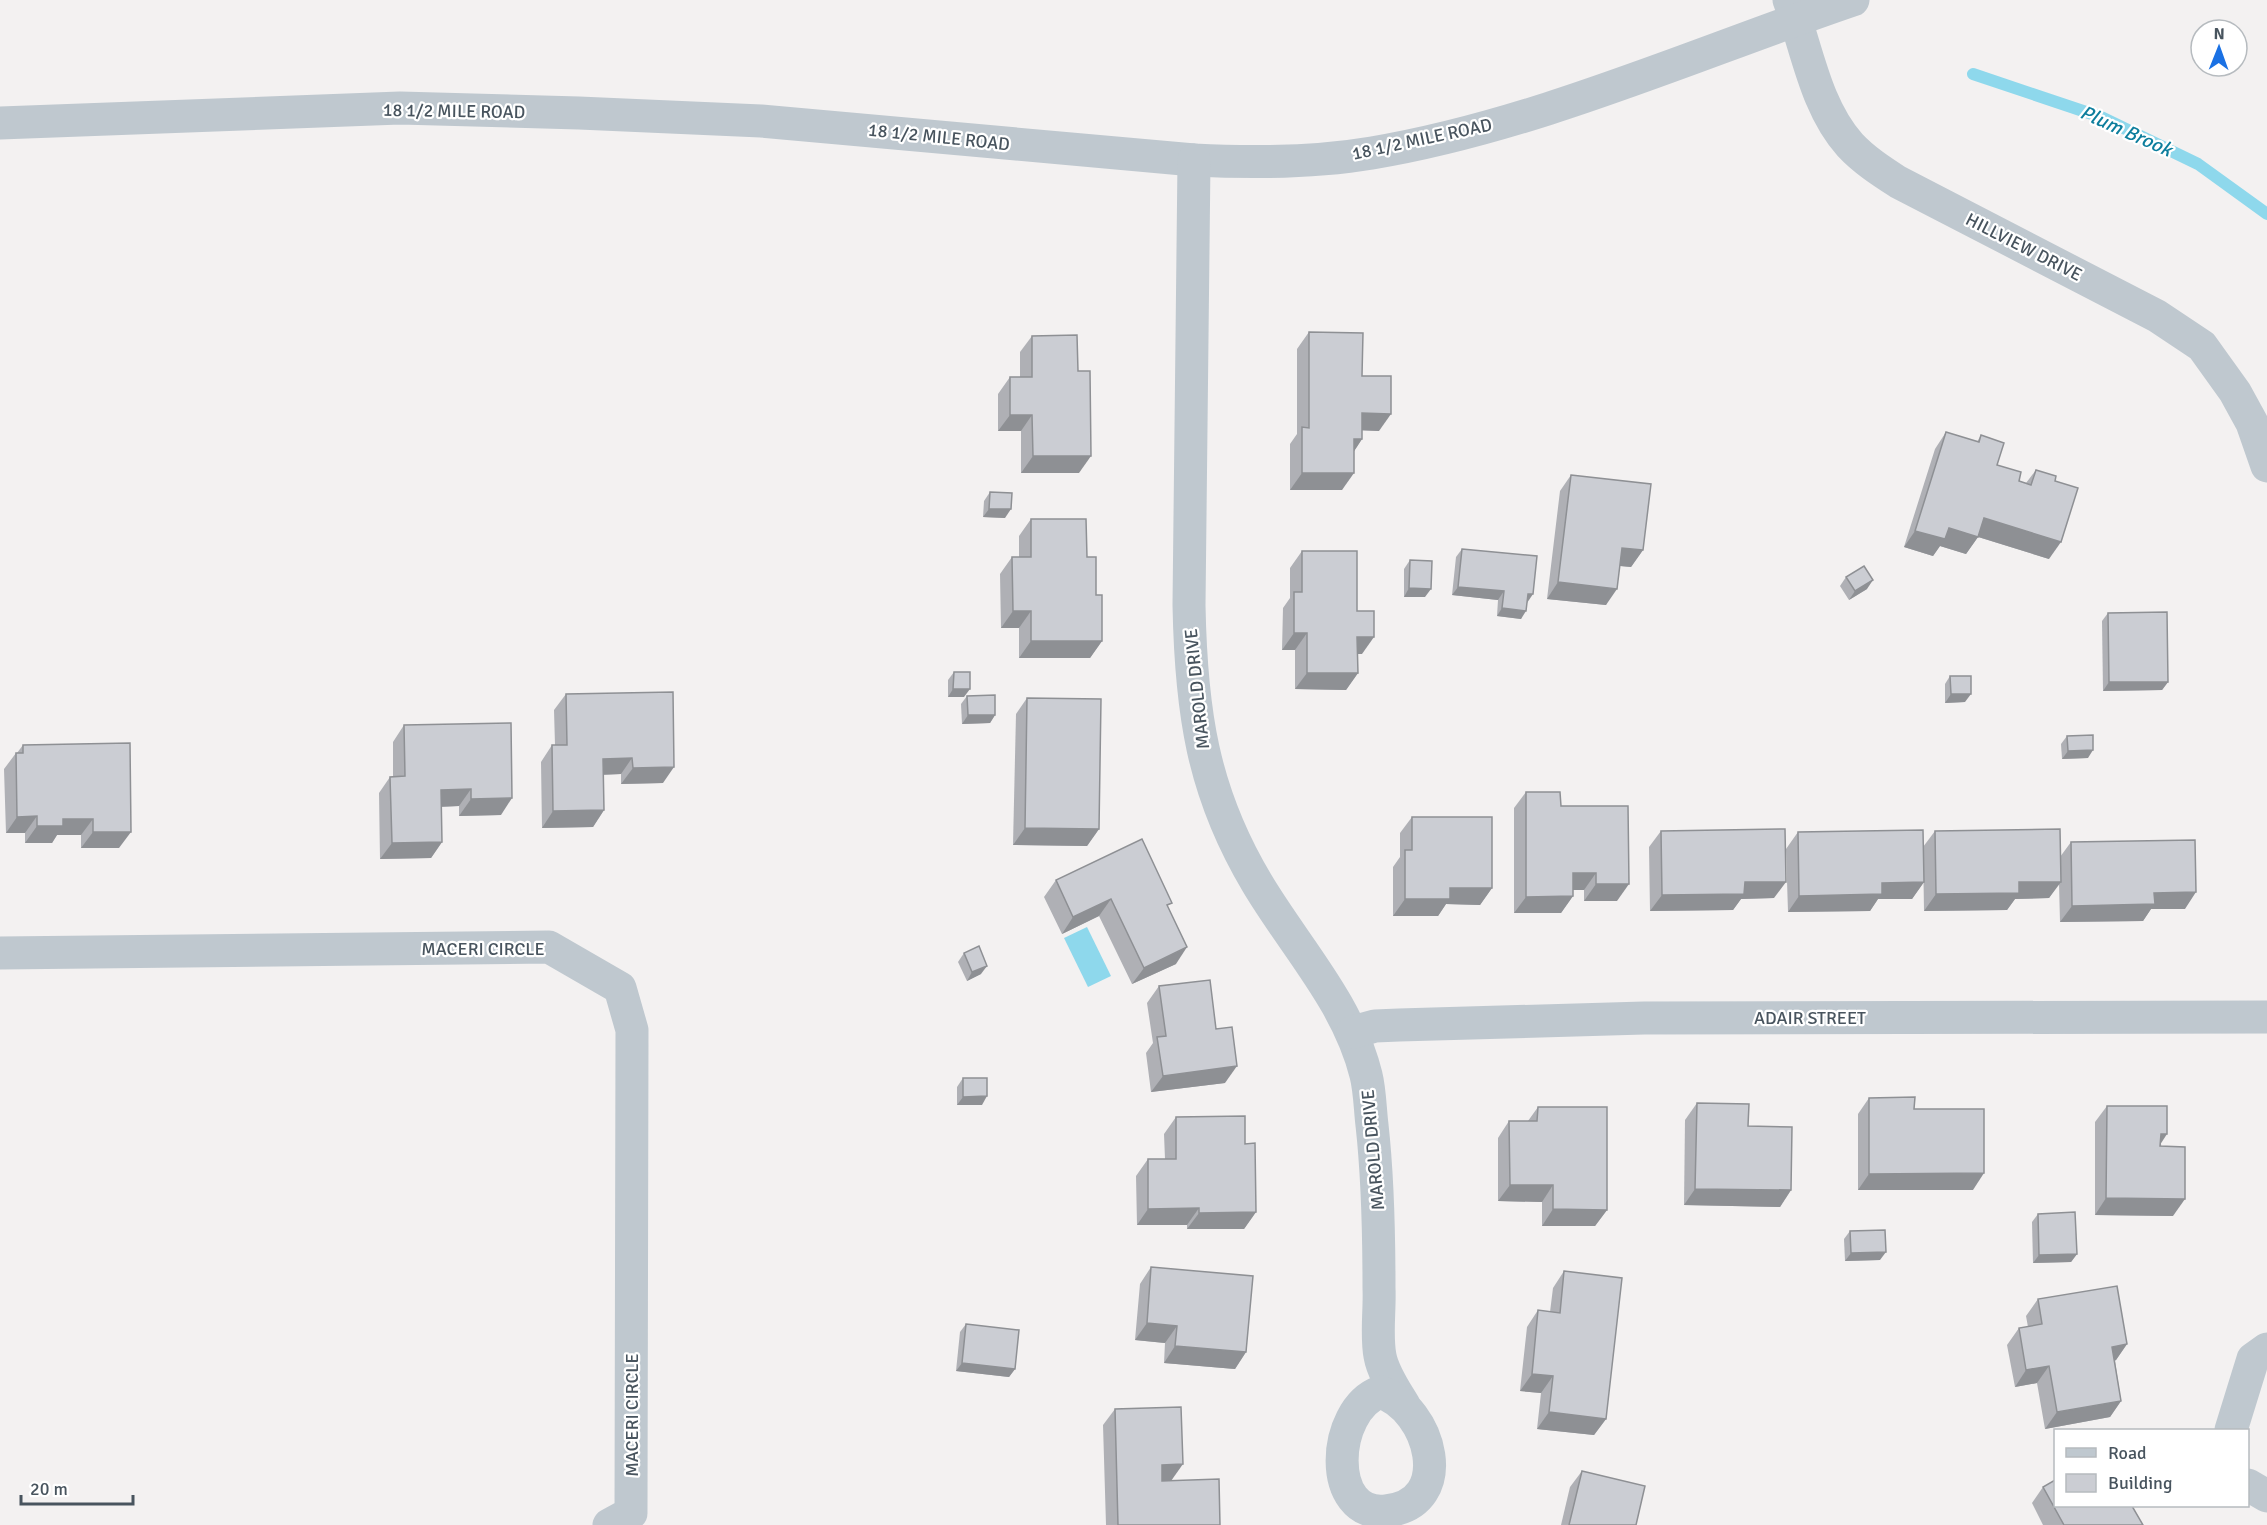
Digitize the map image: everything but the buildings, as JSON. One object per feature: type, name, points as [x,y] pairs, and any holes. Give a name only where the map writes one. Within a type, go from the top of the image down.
[{"type":"street","name":"18 1/2 MILE ROAD","points":[[0,123],[400,108],[579,113],[761,121],[1194,160],[1248,162],[1300,160],[1370,153],[1438,140],[1507,121],[1792,10],[1853,0]]},
{"type":"street","name":"HILLVIEW DRIVE","points":[[1792,10],[1825,107],[1835,126],[1862,156],[1898,182],[2157,316],[2202,346],[2235,392],[2252,423],[2267,466]]},
{"type":"street","name":"MAROLD DRIVE","points":[[1194,160],[1189,594],[1190,664],[1199,737],[1211,788],[1242,855],[1257,883],[1353,1032],[1366,1077],[1378,1201],[1380,1356],[1342,1444],[1340,1464],[1354,1498],[1367,1509],[1384,1512],[1414,1502],[1425,1488],[1431,1471],[1424,1436],[1404,1405],[1380,1356]]},
{"type":"street","name":"MACERI CIRCLE","points":[[0,953],[549,946],[620,988],[632,1030],[632,1513],[609,1525]]},
{"type":"street","name":"ADAIR STREET","points":[[1353,1032],[1375,1026],[1399,1024],[1644,1018],[2267,1017]]},
{"type":"street","points":[[2232,1429],[2260,1354],[2267,1323]]},
{"type":"street","points":[[1357,1408],[1369,1396],[1380,1392],[1393,1396],[1404,1405]]},
{"type":"street","points":[[2249,1486],[2267,1496]]},
{"type":"water","points":[[1087,927],[1111,976],[1088,987],[1064,938]]},
{"type":"waterway","name":"Plum Brook","points":[[1973,74],[2101,117],[2198,164],[2267,214]]}]
